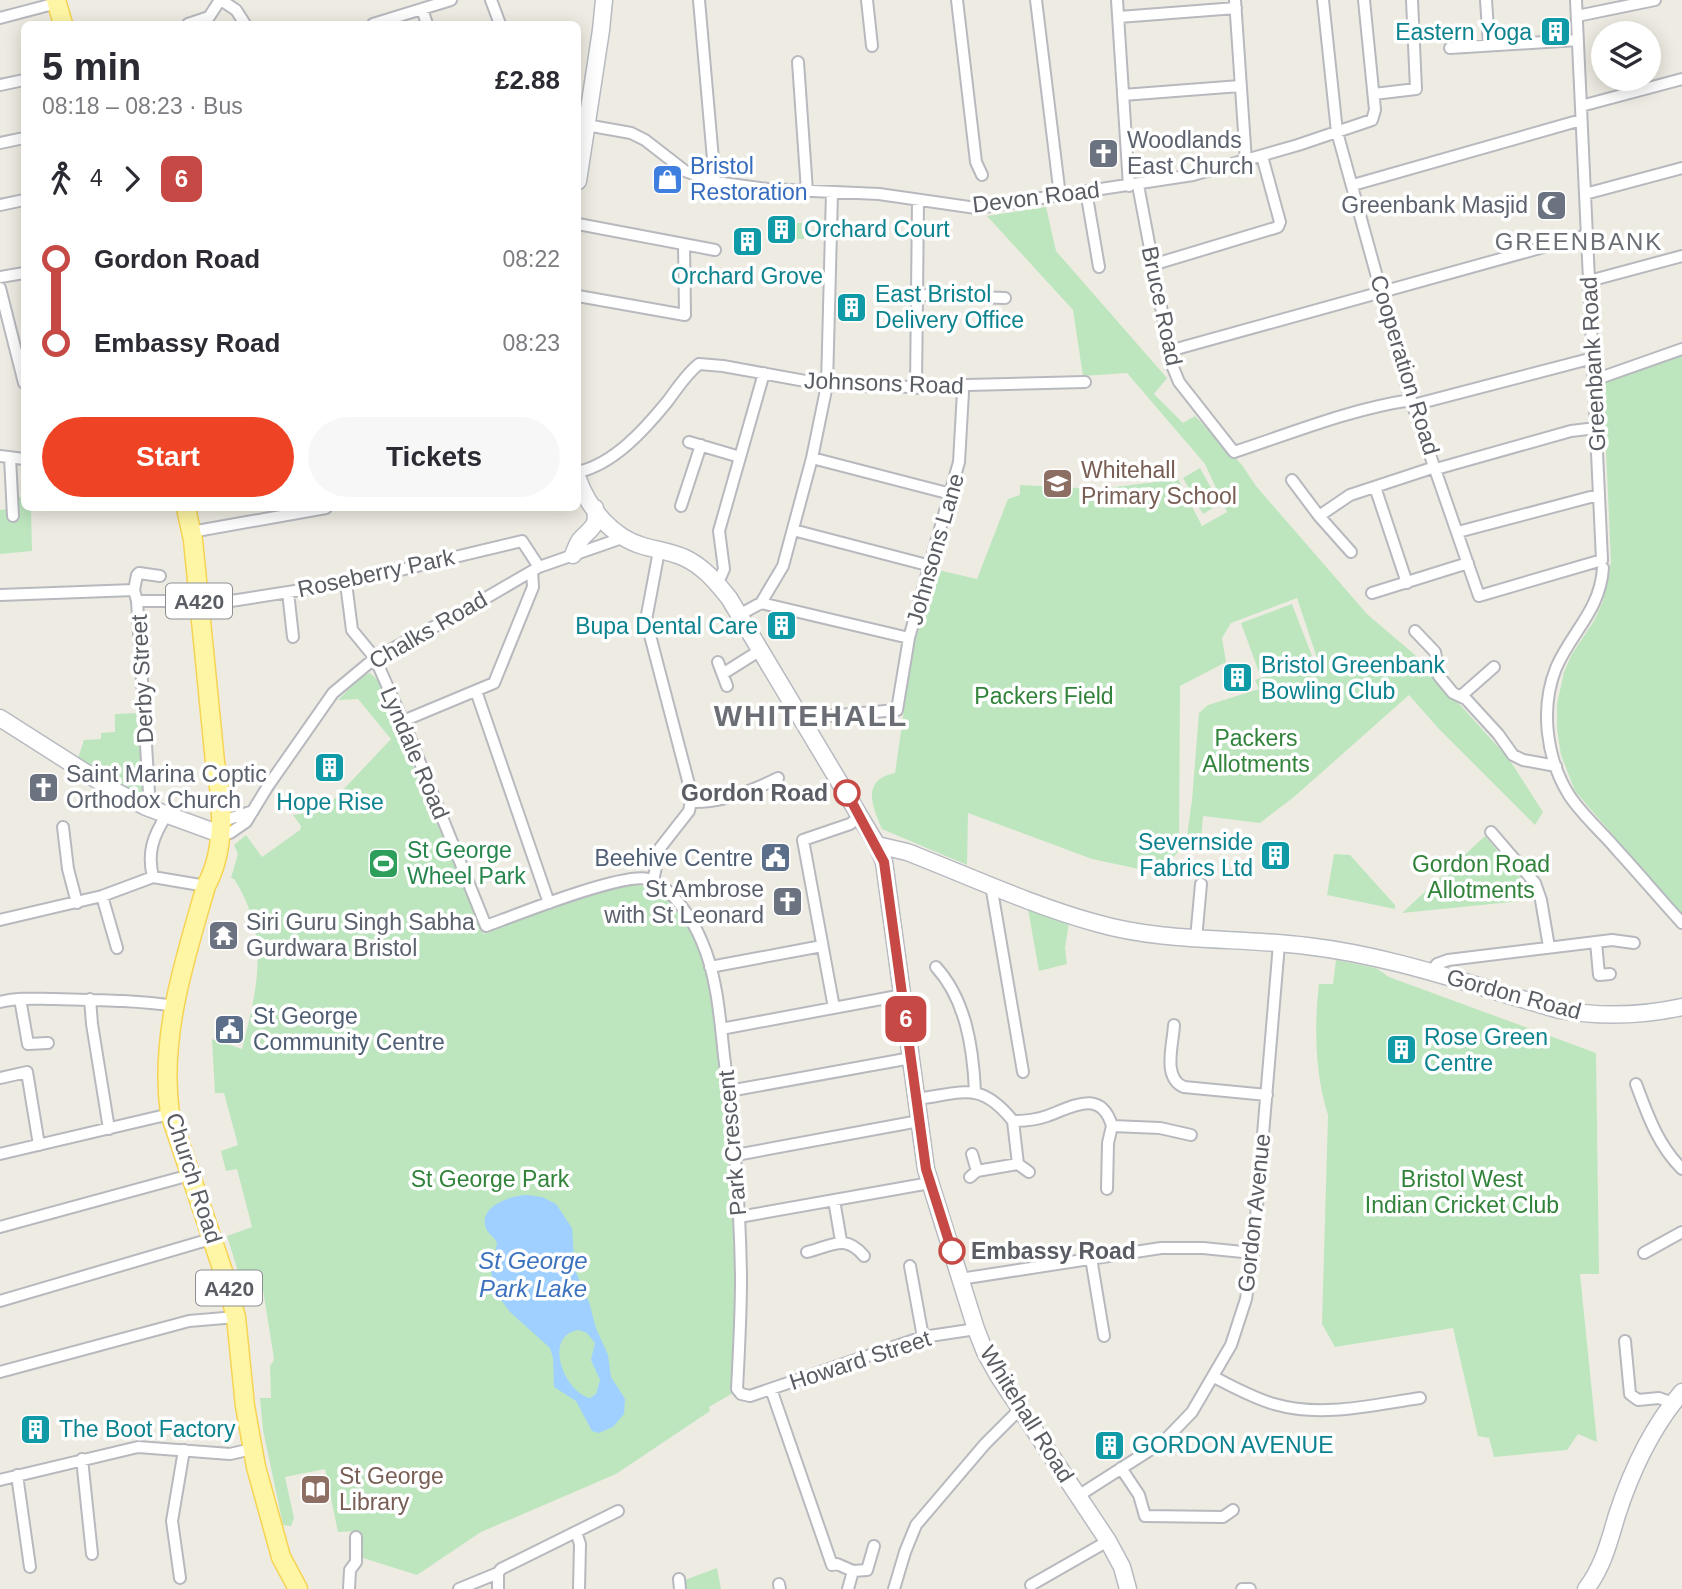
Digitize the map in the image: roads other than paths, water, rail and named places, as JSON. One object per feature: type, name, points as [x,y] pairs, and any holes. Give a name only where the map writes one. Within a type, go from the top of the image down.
[{"type":"main road","points":[[581,144],[586,125],[585,87],[604,0]]},
{"type":"main road","points":[[56,1],[62,21]]},
{"type":"main road","name":"Whitehall Road","points":[[581,484],[607,526],[622,538],[684,558],[705,571],[716,582],[739,615],[877,845],[884,862],[930,1183],[976,1329],[985,1352],[1020,1409],[1108,1541],[1122,1567],[1128,1589]]},
{"type":"main road","points":[[573,555],[581,539],[594,527],[595,508]]},
{"type":"main road","name":"Church Road","points":[[187,511],[215,762],[214,870],[206,886],[175,1006],[166,1080],[170,1114],[214,1238],[236,1317],[252,1449],[281,1557],[298,1589]]},
{"type":"main road","points":[[0,718],[95,779],[150,809],[166,816],[213,827]]},
{"type":"main road","name":"Gordon Road","points":[[877,845],[892,847],[1096,923],[1147,934],[1308,946],[1400,963],[1560,1010],[1587,1014],[1623,1016],[1681,1009]]},
{"type":"main road","points":[[1586,1589],[1606,1556],[1617,1514],[1633,1474],[1651,1437],[1677,1398]]},
{"type":"main road","points":[[281,1557],[284,1589]]},
{"type":"street","points":[[197,21],[209,17],[220,0],[236,10],[243,21]]},
{"type":"street","points":[[383,21],[451,0]]},
{"type":"street","points":[[491,0],[499,21]]},
{"type":"street","points":[[699,0],[715,182]]},
{"type":"street","points":[[867,0],[872,46]]},
{"type":"street","points":[[957,0],[976,162],[982,175]]},
{"type":"street","points":[[1036,0],[1060,196]]},
{"type":"street","name":"Bruce Road","points":[[1117,0],[1123,94],[1133,185],[1169,351],[1179,382],[1206,419],[1234,452],[1348,414],[1384,404],[1412,402]]},
{"type":"street","name":"Cooperation Road","points":[[1323,0],[1337,132],[1412,402],[1479,596],[1603,564]]},
{"type":"street","name":"Devon Road","points":[[586,125],[631,133],[645,140],[685,172],[715,182],[759,188],[872,193],[976,208],[1133,185],[1193,175],[1246,161],[1372,120],[1375,113],[1374,94],[1364,0]]},
{"type":"street","points":[[1374,94],[1416,89],[1412,0]]},
{"type":"street","points":[[1486,0],[1489,46]]},
{"type":"street","name":"Greenbank Road","points":[[1576,0],[1603,564],[1597,597],[1587,620],[1564,651],[1550,687],[1547,730],[1552,756],[1569,795],[1682,923]]},
{"type":"street","points":[[1577,16],[1655,0]]},
{"type":"street","points":[[0,18],[56,1]]},
{"type":"street","points":[[1119,17],[1235,4],[1246,161]]},
{"type":"street","points":[[422,9],[426,21]]},
{"type":"street","points":[[1451,48],[1578,40]]},
{"type":"street","points":[[798,62],[807,191]]},
{"type":"street","points":[[1581,106],[1682,79]]},
{"type":"street","points":[[0,85],[21,81]]},
{"type":"street","points":[[1123,94],[1240,86]]},
{"type":"street","points":[[1353,185],[1581,120]]},
{"type":"street","points":[[0,143],[21,139]]},
{"type":"street","points":[[1152,265],[1278,227],[1280,222],[1262,156]]},
{"type":"street","points":[[1585,194],[1682,168]]},
{"type":"street","points":[[1086,191],[1101,254],[1099,267]]},
{"type":"street","points":[[739,615],[761,603],[783,566],[812,458],[827,385],[832,192]]},
{"type":"street","points":[[916,388],[918,200]]},
{"type":"street","points":[[0,205],[21,201]]},
{"type":"street","points":[[581,225],[715,250]]},
{"type":"street","points":[[1169,351],[1587,235]]},
{"type":"street","points":[[581,297],[685,315],[684,244]]},
{"type":"street","points":[[1589,281],[1682,256]]},
{"type":"street","points":[[0,277],[21,273]]},
{"type":"street","points":[[0,288],[21,371]]},
{"type":"street","points":[[918,295],[1005,298]]},
{"type":"street","points":[[1594,380],[1682,348]]},
{"type":"street","points":[[1412,402],[1593,358]]},
{"type":"street","name":"Johnsons Road","points":[[581,471],[601,463],[619,451],[701,363],[827,385],[960,388],[967,385],[1085,382]]},
{"type":"street","points":[[716,582],[724,569],[719,531],[764,373]]},
{"type":"street","name":"Johnsons Lane","points":[[803,724],[816,717],[897,709],[909,638],[931,566],[961,449],[963,392],[960,388]]},
{"type":"street","points":[[1319,516],[1344,498],[1375,487],[1571,431],[1596,428]]},
{"type":"street","points":[[689,442],[740,457]]},
{"type":"street","points":[[681,506],[701,445]]},
{"type":"street","points":[[5,457],[16,510]]},
{"type":"street","points":[[812,458],[950,494]]},
{"type":"street","points":[[1292,480],[1319,516],[1352,552]]},
{"type":"street","points":[[1375,487],[1406,583]]},
{"type":"street","points":[[1458,532],[1598,495]]},
{"type":"street","points":[[191,532],[309,511]]},
{"type":"street","points":[[793,530],[931,566]]},
{"type":"street","name":"Chalks Road","points":[[213,827],[234,831],[246,822],[333,693],[375,658],[535,569],[622,538]]},
{"type":"street","name":"Roseberry Park","points":[[0,595],[38,593],[136,596],[199,603],[346,583],[522,541],[535,569]]},
{"type":"street","points":[[476,691],[549,903],[636,878],[653,881],[660,848],[689,811],[692,802],[691,786],[646,620],[659,551]]},
{"type":"street","points":[[1372,593],[1468,563]]},
{"type":"street","points":[[403,721],[494,683],[533,587],[535,569]]},
{"type":"street","name":"Derby Street","points":[[150,809],[136,596],[139,573],[160,576]]},
{"type":"street","name":"Lyndale Road","points":[[346,583],[352,631],[375,658],[486,926],[549,903]]},
{"type":"street","points":[[288,592],[293,637]]},
{"type":"street","points":[[761,603],[909,638]]},
{"type":"street","points":[[1415,631],[1437,655],[1438,676],[1453,692],[1466,699],[1513,755],[1531,762],[1556,766]]},
{"type":"street","points":[[724,673],[759,651]]},
{"type":"street","points":[[718,662],[727,686]]},
{"type":"street","points":[[1461,696],[1494,667]]},
{"type":"street","points":[[692,802],[725,798],[778,778]]},
{"type":"street","points":[[153,877],[151,846],[156,831],[166,816]]},
{"type":"street","points":[[834,1009],[803,840],[850,824],[860,816]]},
{"type":"street","points":[[63,827],[68,869],[77,903]]},
{"type":"street","points":[[1492,832],[1535,883],[1541,900],[1549,947]]},
{"type":"street","points":[[0,908],[1,920],[102,896],[153,877],[206,886]]},
{"type":"street","name":"Park Crescent","points":[[653,881],[688,914],[710,967],[721,1029],[736,1155],[741,1279],[737,1389],[746,1396]]},
{"type":"street","points":[[1196,939],[1201,884]]},
{"type":"street","points":[[991,885],[1023,1072]]},
{"type":"street","points":[[102,896],[117,948]]},
{"type":"street","name":"Gordon Road","points":[[1431,972],[1437,964],[1448,960],[1612,940],[1633,943]]},
{"type":"street","points":[[1596,942],[1600,975],[1610,974]]},
{"type":"street","points":[[710,967],[822,943]]},
{"type":"street","name":"Gordon Avenue","points":[[1078,1496],[1164,1441],[1192,1412],[1231,1345],[1247,1299],[1253,1253],[1279,944]]},
{"type":"street","points":[[936,967],[946,978],[964,1018],[973,1056],[975,1091]]},
{"type":"street","points":[[721,1029],[903,995]]},
{"type":"street","points":[[0,1002],[20,999],[90,999],[175,1006]]},
{"type":"street","points":[[20,999],[28,1044],[48,1043]]},
{"type":"street","points":[[90,999],[109,1129]]},
{"type":"street","points":[[1174,1025],[1171,1077],[1177,1084],[1184,1087],[1266,1095]]},
{"type":"street","points":[[729,1091],[911,1058]]},
{"type":"street","points":[[0,1078],[27,1072],[39,1145]]},
{"type":"street","points":[[1636,1084],[1653,1131],[1664,1149],[1682,1169]]},
{"type":"street","points":[[916,1100],[975,1091],[990,1098],[1013,1121],[1018,1164],[1029,1172]]},
{"type":"street","points":[[1013,1121],[1029,1121],[1076,1104],[1101,1107],[1112,1126],[1108,1143],[1112,1176],[1107,1189]]},
{"type":"street","points":[[0,1154],[170,1114]]},
{"type":"street","points":[[736,1155],[919,1121]]},
{"type":"street","points":[[1112,1126],[1160,1128],[1183,1136]]},
{"type":"street","points":[[972,1154],[973,1174],[1018,1164]]},
{"type":"street","points":[[0,1227],[190,1175]]},
{"type":"street","points":[[739,1217],[930,1183]]},
{"type":"street","points":[[834,1200],[841,1241]]},
{"type":"street","points":[[1644,1253],[1682,1232]]},
{"type":"street","points":[[0,1301],[214,1238]]},
{"type":"street","points":[[807,1252],[841,1241],[855,1244],[864,1256]]},
{"type":"street","points":[[960,1279],[1161,1248],[1203,1248],[1253,1253]]},
{"type":"street","points":[[1091,1258],[1104,1336]]},
{"type":"street","points":[[910,1266],[923,1337]]},
{"type":"street","points":[[0,1372],[189,1321],[236,1317]]},
{"type":"street","name":"Howard Street","points":[[746,1396],[771,1390],[923,1337],[976,1329]]},
{"type":"street","points":[[1625,1341],[1630,1394],[1637,1399],[1677,1398]]},
{"type":"street","points":[[1214,1377],[1262,1400],[1300,1409],[1342,1410],[1420,1398]]},
{"type":"street","points":[[771,1390],[832,1565],[837,1564],[853,1571],[867,1570],[874,1546]]},
{"type":"street","points":[[894,1589],[916,1525],[931,1504],[1020,1409]]},
{"type":"street","points":[[0,1480],[138,1447],[235,1454],[252,1449]]},
{"type":"street","points":[[180,1577],[172,1521],[184,1450]]},
{"type":"street","points":[[82,1459],[92,1555]]},
{"type":"street","points":[[1121,1468],[1139,1496],[1144,1516],[1223,1517],[1233,1510]]},
{"type":"street","points":[[17,1475],[30,1567]]},
{"type":"street","points":[[459,1589],[498,1573],[501,1569],[618,1511]]},
{"type":"street","points":[[576,1532],[580,1544],[579,1589]]},
{"type":"street","points":[[349,1589],[351,1570],[356,1562],[356,1537]]},
{"type":"street","points":[[1031,1585],[1108,1541]]},
{"type":"street","points":[[848,1589],[853,1571]]},
{"type":"street","points":[[498,1573],[498,1589]]},
{"type":"street","points":[[1242,1589],[1250,1589]]},
{"type":"water","name":"St George Park Lake","points":[[521,1195],[542,1197],[556,1204],[572,1228],[575,1270],[608,1355],[611,1377],[625,1399],[624,1414],[613,1427],[599,1433],[592,1431],[576,1401],[554,1387],[550,1348],[510,1312],[494,1290],[491,1271],[497,1243],[486,1228],[485,1218],[499,1202]],"holes":[[[579,1330],[587,1333],[595,1343],[591,1360],[600,1380],[596,1394],[590,1398],[572,1386],[565,1375],[559,1352],[561,1342],[568,1334]]]},
{"type":"place","name":"Eastern Yoga","points":[[1555,32]]},
{"type":"place","name":"Woodlands East Church","points":[[1104,153]]},
{"type":"place","name":"Bristol Restoration","points":[[667,179]]},
{"type":"place","name":"Greenbank Masjid","points":[[1551,205]]},
{"type":"place","name":"Orchard Court","points":[[781,229]]},
{"type":"place","name":"Orchard Grove","points":[[747,242]]},
{"type":"place","name":"East Bristol Delivery Office","points":[[852,307]]},
{"type":"place","name":"Whitehall Primary School","points":[[1058,483]]},
{"type":"place","name":"Bupa Dental Care","points":[[781,626]]},
{"type":"place","name":"Bristol Greenbank Bowling Club","points":[[1238,678]]},
{"type":"place","name":"Hope Rise","points":[[330,768]]},
{"type":"place","name":"Saint Marina Coptic Orthodox Church","points":[[43,787]]},
{"type":"place","name":"Gordon Road","points":[[847,793]]},
{"type":"place","name":"Severnside Fabrics Ltd","points":[[1276,855]]},
{"type":"place","name":"Beehive Centre","points":[[776,858]]},
{"type":"place","name":"St George Wheel Park","points":[[384,863]]},
{"type":"place","name":"St Ambrose with St Leonard","points":[[787,902]]},
{"type":"place","name":"Siri Guru Singh Sabha Gurdwara Bristol","points":[[223,935]]},
{"type":"place","name":"St George Community Centre","points":[[230,1029]]},
{"type":"place","name":"Rose Green Centre","points":[[1401,1050]]},
{"type":"place","name":"Embassy Road","points":[[952,1251]]},
{"type":"place","name":"The Boot Factory","points":[[36,1429]]},
{"type":"place","name":"GORDON AVENUE","points":[[1109,1445]]},
{"type":"place","name":"St George Library","points":[[316,1489]]},
{"type":"district","name":"GREENBANK","points":[[1579,241]]},
{"type":"district","name":"WHITEHALL","points":[[811,715]]},
{"type":"park label","name":"Packers Field","points":[[1044,696]]},
{"type":"park label","name":"Packers Allotments","points":[[1256,751]]},
{"type":"park label","name":"Gordon Road Allotments","points":[[1481,877]]},
{"type":"park label","name":"St George Park","points":[[490,1179]]},
{"type":"park label","name":"Bristol West Indian Cricket Club","points":[[1462,1192]]}]
